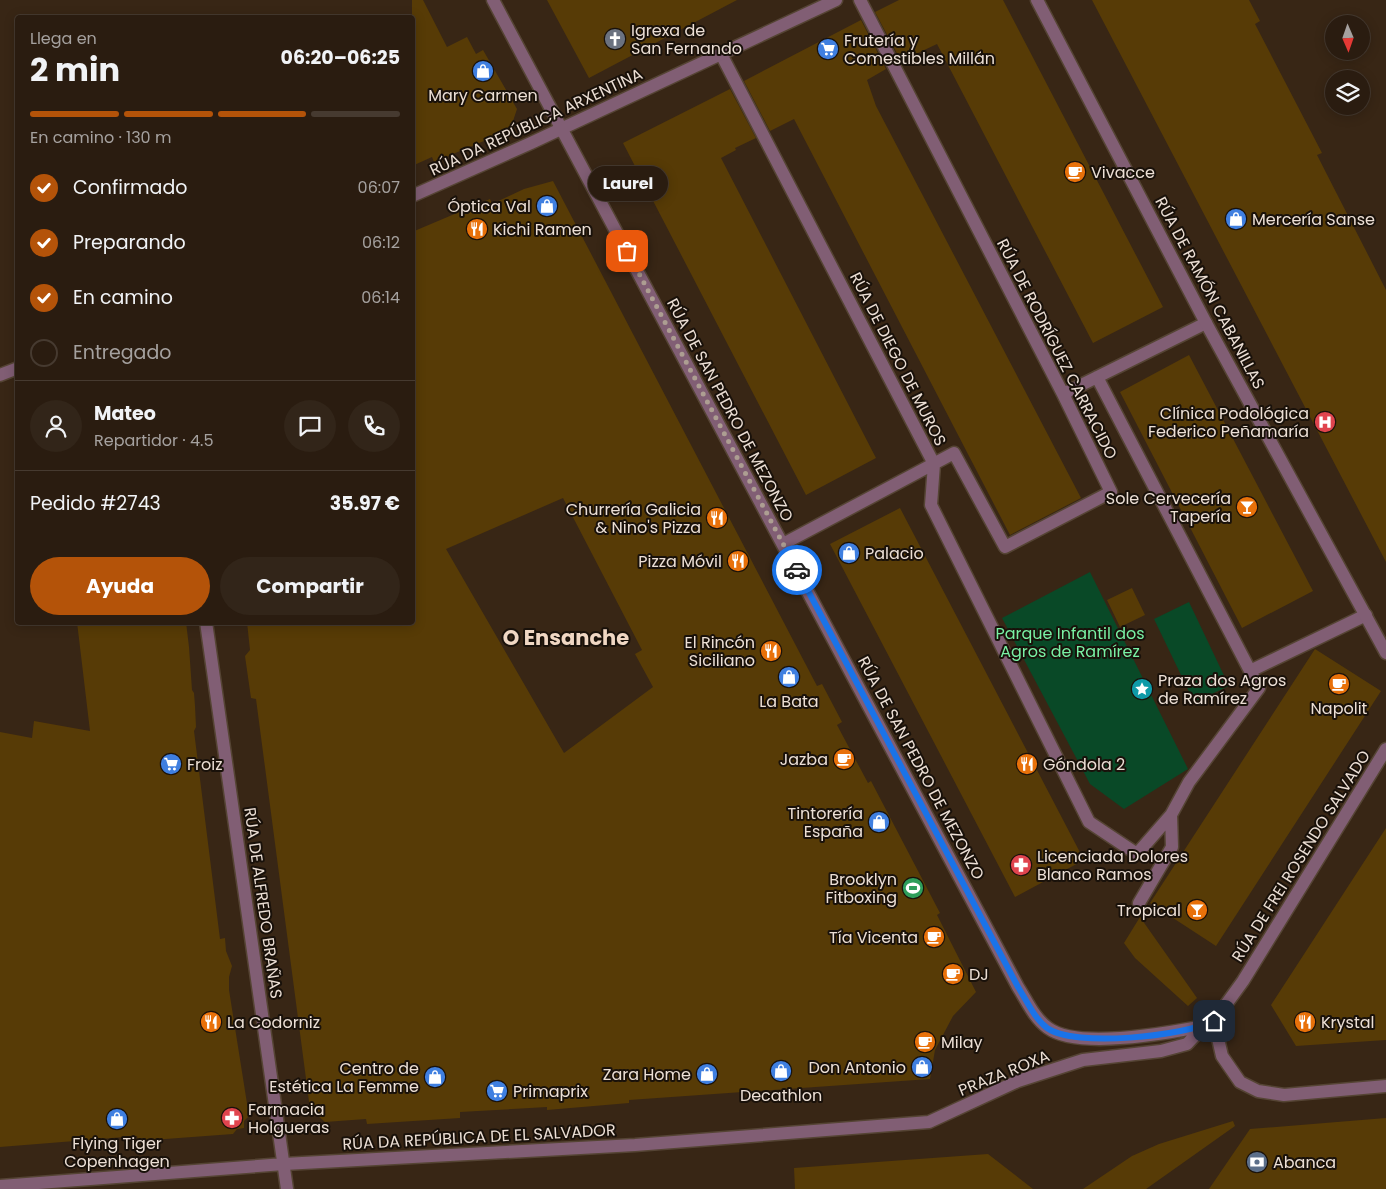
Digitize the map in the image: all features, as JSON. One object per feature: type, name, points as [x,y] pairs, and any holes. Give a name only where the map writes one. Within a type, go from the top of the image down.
[{"type":"street","name":"RÚA DE SAN PEDRO DE MEZONZO","points":[[493,0],[981,915]]},
{"type":"street","name":"RÚA DA REPÚBLICA ARXENTINA","points":[[415,195],[836,0]]},
{"type":"street","name":"RÚA DE RODRÍGUEZ CARRACIDO","points":[[860,0],[1063,394],[1111,492],[1005,547],[954,453],[934,464]]},
{"type":"street","name":"RÚA DE RAMÓN CABANILLAS","points":[[1037,0],[1206,323],[1386,653]]},
{"type":"street","name":"RÚA DE DIEGO DE MUROS","points":[[721,54],[934,464],[930,505],[1088,822],[1137,854],[1171,815]]},
{"type":"street","points":[[1063,394],[1206,323]]},
{"type":"street","points":[[0,375],[15,369]]},
{"type":"street","points":[[1097,377],[1259,688],[1189,782],[1171,815],[1172,847],[1140,904]]},
{"type":"street","points":[[783,544],[934,464]]},
{"type":"street","points":[[1250,671],[1366,616]]},
{"type":"street","name":"RÚA DE ALFREDO BRAÑAS","points":[[206,625],[287,1189]]},
{"type":"street","name":"RÚA DE FREI ROSENDO SALVADO","points":[[1243,981],[1386,749]]},
{"type":"street","name":"PRAZA ROXA","points":[[981,915],[1018,987],[1038,1019],[1049,1029],[1069,1037],[1108,1038],[1158,1035],[1209,1024]]},
{"type":"street","name":"PRAZA ROXA","points":[[929,1122],[1018,1081],[1083,1060],[1161,1051],[1187,1044],[1209,1024],[1243,981]]},
{"type":"street","points":[[1209,1024],[1222,1056],[1240,1082],[1258,1091],[1284,1095],[1386,1086]]},
{"type":"street","name":"RÚA DA REPÚBLICA DE EL SALVADOR","points":[[0,1186],[284,1164],[635,1145],[929,1122]]},
{"type":"green space","name":"Parque Infantil dos Agros de Ramírez","points":[[1090,572],[1188,769],[1124,809],[1090,784],[1002,618]]},
{"type":"green space","points":[[1189,602],[1229,686],[1194,702],[1154,619]]},
{"type":"building","points":[[412,0],[423,0],[447,47],[467,37],[476,54],[483,50],[517,109],[510,130],[434,162],[432,157],[415,165],[415,15],[412,15]]},
{"type":"building","name":"Igrexa de San Fernando","points":[[547,0],[737,0],[589,78]]},
{"type":"building","points":[[899,0],[1003,0],[1163,307],[1093,343],[937,44],[901,61],[875,12]]},
{"type":"building","points":[[1092,0],[1249,0],[1260,21],[1255,24],[1322,153],[1317,155],[1386,290],[1386,562]]},
{"type":"building","points":[[861,20],[886,69],[867,80],[876,106],[1081,498],[1010,535],[794,119],[770,131],[744,81]]},
{"type":"building","points":[[730,89],[756,138],[735,148],[736,150],[721,158],[876,458],[806,495],[623,143]]},
{"type":"building","points":[[553,181],[817,686],[822,684],[842,722],[837,725],[868,783],[871,781],[940,913],[937,915],[976,992],[953,1016],[935,1050],[930,1079],[629,1100],[629,1103],[547,1110],[547,1107],[460,1112],[460,1118],[367,1124],[366,1119],[325,1122],[310,1109],[256,699],[251,698],[245,656],[250,650],[247,625],[415,625],[415,231],[490,199],[492,204],[524,189]],"holes":[[[563,498],[642,650],[635,654],[653,687],[564,753],[446,549]]]},
{"type":"building","points":[[1189,355],[1313,591],[1242,628],[1120,392]]},
{"type":"building","points":[[900,508],[1084,860],[1015,897],[830,544]]},
{"type":"building","points":[[1132,588],[1145,615],[1120,627],[1107,600]]},
{"type":"building","points":[[77,625],[186,625],[195,706],[196,727],[194,731],[220,939],[225,938],[226,951],[232,966],[229,977],[229,990],[249,1116],[244,1121],[244,1128],[237,1129],[233,1134],[138,1141],[137,1136],[0,1147],[0,732],[32,738],[34,721],[90,731]]},
{"type":"building","points":[[1315,649],[1381,691],[1216,946],[1150,903]]},
{"type":"building","points":[[1386,828],[1386,1040],[1296,1046],[1271,1005]]},
{"type":"building","points":[[1140,917],[1197,998],[1188,1006],[1135,958],[1124,943]]},
{"type":"building","points":[[1386,1118],[1386,1189],[1209,1189],[1250,1129]]},
{"type":"building","points":[[1233,1121],[1235,1126],[1146,1189],[1083,1189],[1132,1156],[1159,1144]]},
{"type":"building","points":[[988,1154],[1033,1189],[795,1189],[794,1168]]},
{"type":"way so far","points":[[627,251],[797,570]]},
{"type":"place","name":"Igrexa de San Fernando","points":[[615,39]]},
{"type":"place","name":"Frutería y Comestibles Millán","points":[[828,49]]},
{"type":"place","name":"Mary Carmen","points":[[483,71]]},
{"type":"place","name":"Vivacce","points":[[1075,172]]},
{"type":"place","name":"Óptica Val","points":[[547,206]]},
{"type":"place","name":"Mercería Sanse","points":[[1236,219]]},
{"type":"place","name":"Kichi Ramen","points":[[477,229]]},
{"type":"place","name":"Laurel","points":[[627,251]]},
{"type":"place","name":"Clínica Podológica Federico Peñamaría","points":[[1325,422]]},
{"type":"place","name":"Sole Cervecería Tapería","points":[[1247,507]]},
{"type":"place","name":"Churrería Galicia & Nino's Pizza","points":[[717,518]]},
{"type":"place","name":"Palacio","points":[[849,553]]},
{"type":"place","name":"Pizza Móvil","points":[[738,561]]},
{"type":"place","name":"El Rincón Siciliano","points":[[771,651]]},
{"type":"place","name":"La Bata","points":[[789,677]]},
{"type":"place","name":"Napolit","points":[[1339,684]]},
{"type":"place","name":"Praza dos Agros de Ramírez","points":[[1142,689]]},
{"type":"place","name":"Jazba","points":[[844,759]]},
{"type":"place","name":"Froiz","points":[[171,764]]},
{"type":"place","name":"Góndola 2","points":[[1027,764]]},
{"type":"place","name":"Tintorería España","points":[[879,822]]},
{"type":"place","name":"Licenciada Dolores Blanco Ramos","points":[[1021,865]]},
{"type":"place","name":"Brooklyn Fitboxing","points":[[913,888]]},
{"type":"place","name":"Tropical","points":[[1197,910]]},
{"type":"place","name":"Tía Vicenta","points":[[934,937]]},
{"type":"place","name":"DJ","points":[[953,974]]},
{"type":"place","name":"La Codorniz","points":[[211,1022]]},
{"type":"place","name":"Krystal","points":[[1305,1022]]},
{"type":"place","name":"Milay","points":[[925,1042]]},
{"type":"place","name":"Don Antonio","points":[[922,1067]]},
{"type":"place","name":"Decathlon","points":[[781,1071]]},
{"type":"place","name":"Zara Home","points":[[707,1074]]},
{"type":"place","name":"Centro de Estética La Femme","points":[[435,1077]]},
{"type":"place","name":"Primaprix","points":[[497,1091]]},
{"type":"place","name":"Farmacia Holgueras","points":[[232,1118]]},
{"type":"place","name":"Flying Tiger Copenhagen","points":[[117,1119]]},
{"type":"place","name":"Abanca","points":[[1257,1162]]},
{"type":"district","name":"O Ensanche","points":[[566,637]]},
{"type":"route","points":[[797,570],[1018,987],[1038,1019],[1049,1029],[1069,1037],[1108,1038],[1158,1035],[1204,1026],[1214,1021]]}]
